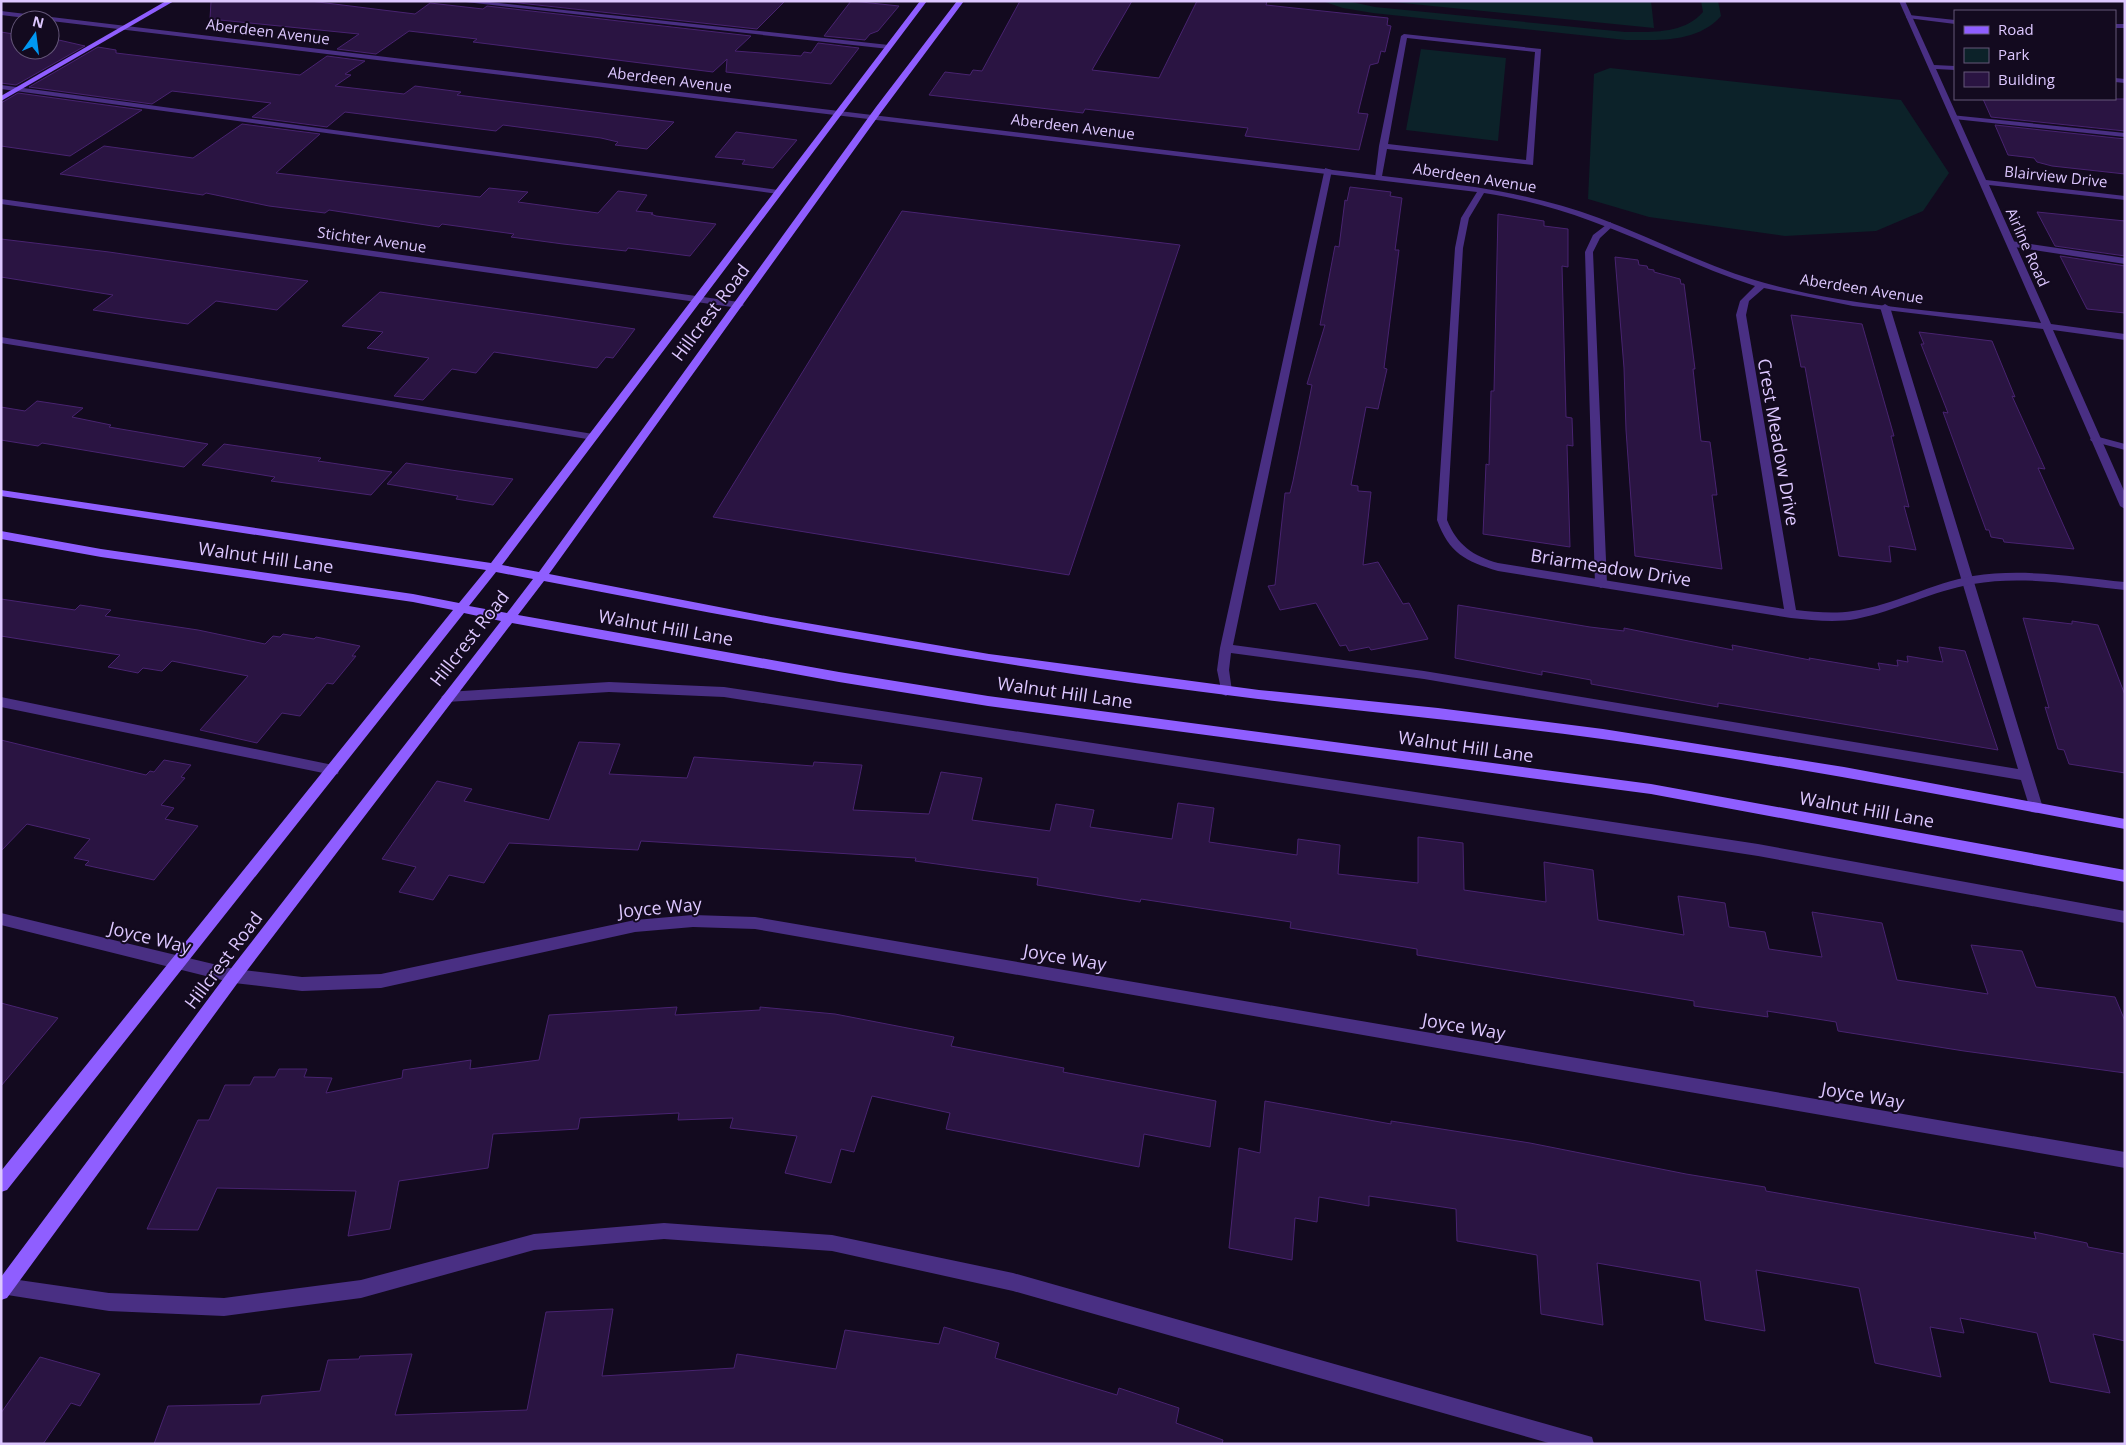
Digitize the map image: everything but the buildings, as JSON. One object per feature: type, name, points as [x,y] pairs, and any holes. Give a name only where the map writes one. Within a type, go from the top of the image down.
[{"type":"main road","points":[[1,99],[171,1]]},
{"type":"main road","name":"Hillcrest Road","points":[[1,1184],[494,567],[924,1]]},
{"type":"main road","name":"Hillcrest Road","points":[[3,1290],[234,976],[541,576],[739,305],[873,117],[961,1]]},
{"type":"main road","name":"Walnut Hill Lane","points":[[1,493],[494,567],[771,621],[989,658],[1226,691],[1438,713],[1603,734],[1844,772],[2125,824]]},
{"type":"main road","name":"Walnut Hill Lane","points":[[1,535],[101,553],[403,596],[509,618],[839,677],[988,701],[1650,789],[2125,876]]},
{"type":"street","points":[[460,1],[889,48]]},
{"type":"street","name":"Airline Road","points":[[1902,1],[2011,244],[2125,506]]},
{"type":"street","name":"Aberdeen Avenue","points":[[1,13],[1378,176],[1480,191],[1551,205],[1610,225],[1721,272],[1762,285],[1823,298],[1886,308],[2047,326],[2125,337]]},
{"type":"street","points":[[1909,17],[1954,22]]},
{"type":"street","points":[[1378,176],[1383,146],[1404,36],[1540,50],[1530,163],[1383,146]]},
{"type":"street","points":[[1931,67],[1954,68]]},
{"type":"street","points":[[1,87],[778,192]]},
{"type":"street","points":[[1954,117],[2125,135]]},
{"type":"street","points":[[1226,691],[1223,670],[1226,648],[1328,170]]},
{"type":"street","name":"Blairview Drive","points":[[1983,182],[2125,198]]},
{"type":"street","name":"Briarmeadow Drive","points":[[1480,191],[1465,218],[1459,248],[1442,520],[1453,545],[1467,556],[1481,562],[1601,584],[1791,614],[1832,618],[1862,614],[1951,585],[1988,578],[2035,579],[2125,586]]},
{"type":"street","name":"Stichter Avenue","points":[[1,201],[739,305]]},
{"type":"street","points":[[1601,584],[1590,252],[1596,237],[1610,225]]},
{"type":"street","points":[[2011,244],[2125,260]]},
{"type":"street","name":"Crest Meadow Drive","points":[[1762,285],[1746,296],[1742,305],[1741,315],[1791,614]]},
{"type":"street","points":[[1886,308],[1969,582],[2024,775],[2036,808]]},
{"type":"street","points":[[1,340],[593,437]]},
{"type":"street","points":[[2095,439],[2125,447]]},
{"type":"street","points":[[1226,648],[1424,675],[2024,775]]},
{"type":"street","points":[[447,697],[608,687],[724,692],[1758,850],[2125,917]]},
{"type":"street","points":[[1,702],[333,770]]},
{"type":"street","name":"Joyce Way","points":[[1,919],[234,976],[302,984],[381,981],[635,926],[693,921],[755,923],[2125,1160]]},
{"type":"street","points":[[3,1290],[109,1302],[224,1306],[361,1289],[534,1242],[664,1231],[832,1243],[1013,1282],[1585,1444]]},
{"type":"green space","points":[[1322,1],[1347,1],[1375,7],[1625,32],[1667,30],[1687,24],[1703,12],[1701,1],[1718,1],[1721,16],[1701,31],[1689,35],[1664,40],[1626,40],[1373,13],[1343,8]]},
{"type":"green space","points":[[1382,1],[1651,1],[1654,28]]},
{"type":"green space","points":[[1421,49],[1506,58],[1498,141],[1406,130]]},
{"type":"green space","points":[[1610,68],[1901,100],[1949,173],[1923,211],[1876,231],[1785,236],[1649,217],[1588,199],[1594,74]]}]
